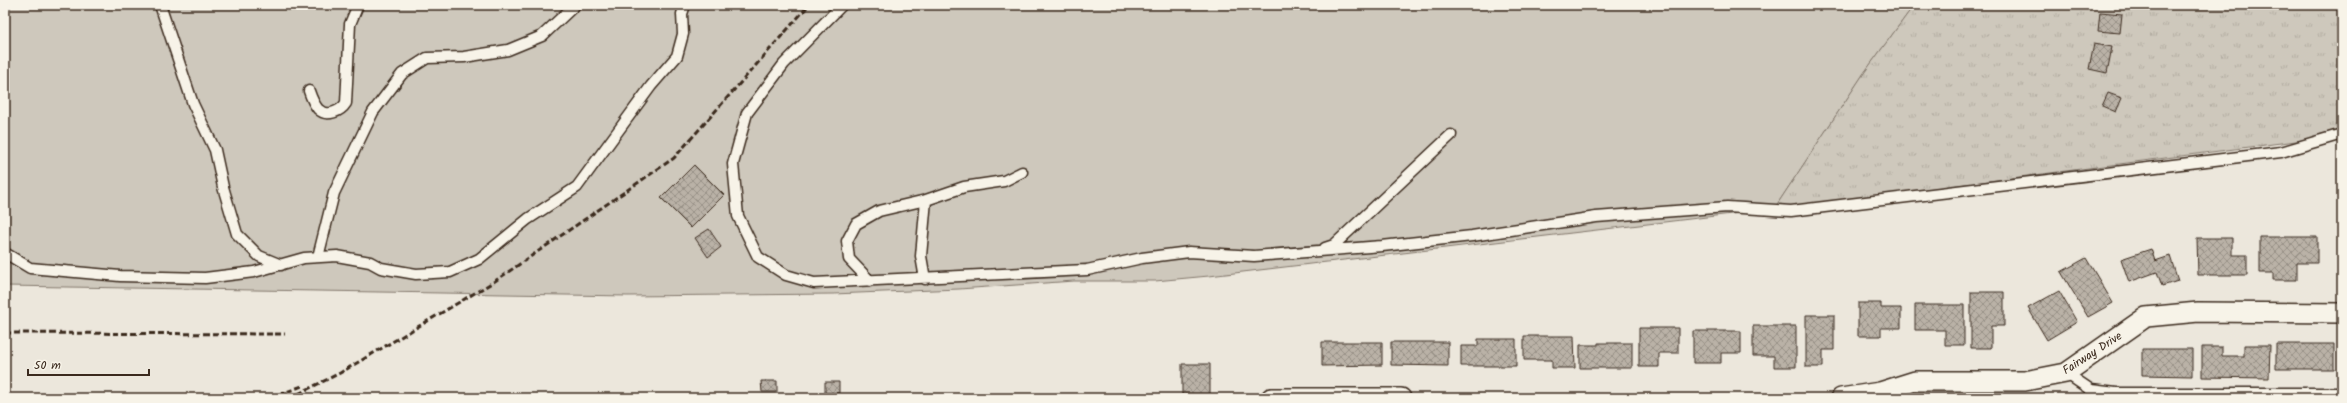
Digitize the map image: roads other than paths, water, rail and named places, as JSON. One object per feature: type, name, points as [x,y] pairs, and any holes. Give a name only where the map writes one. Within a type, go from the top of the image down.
[{"type":"street","name":"Fairway Drive","points":[[1841,398],[1880,395],[1915,381],[2025,381],[2066,373],[2146,317],[2198,312],[2342,313]]},
{"type":"street","points":[[1272,398],[1401,398]]},
{"type":"lane","points":[[160,5],[193,104],[215,150],[222,187],[237,234],[259,256],[281,265]]},
{"type":"lane","points":[[309,91],[318,109],[325,113],[335,112],[342,108],[346,102],[350,24],[358,5]]},
{"type":"lane","points":[[318,257],[334,193],[373,112],[402,74],[427,58],[464,57],[508,50],[542,36],[575,5]]},
{"type":"lane","points":[[5,253],[30,268],[120,276],[206,278],[254,272],[304,258],[337,256],[370,262],[381,268],[416,274],[450,272],[479,259],[528,219],[577,187],[651,86],[677,56],[683,34],[682,14],[685,5]]},
{"type":"lane","points":[[842,5],[784,64],[746,112],[733,164],[738,216],[758,256],[786,275],[814,283],[925,279],[1087,270],[1142,258],[1189,252],[1254,256],[1382,246],[1472,236],[1596,216],[1727,207],[1791,211],[2281,152],[2342,134]]},
{"type":"lane","points":[[1318,250],[1334,245],[1451,136]]},
{"type":"lane","points":[[870,281],[849,259],[847,241],[856,224],[879,211],[926,200],[964,187],[1004,181],[1022,172]]},
{"type":"lane","points":[[925,279],[922,256],[926,200]]},
{"type":"lane","points":[[2066,373],[2091,390],[2116,393],[2342,394]]},
{"type":"railway","points":[[290,398],[340,373],[495,281],[674,158],[809,5]]},
{"type":"railway","points":[[5,333],[285,334]]},
{"type":"railway","points":[[271,398],[302,386]]}]
